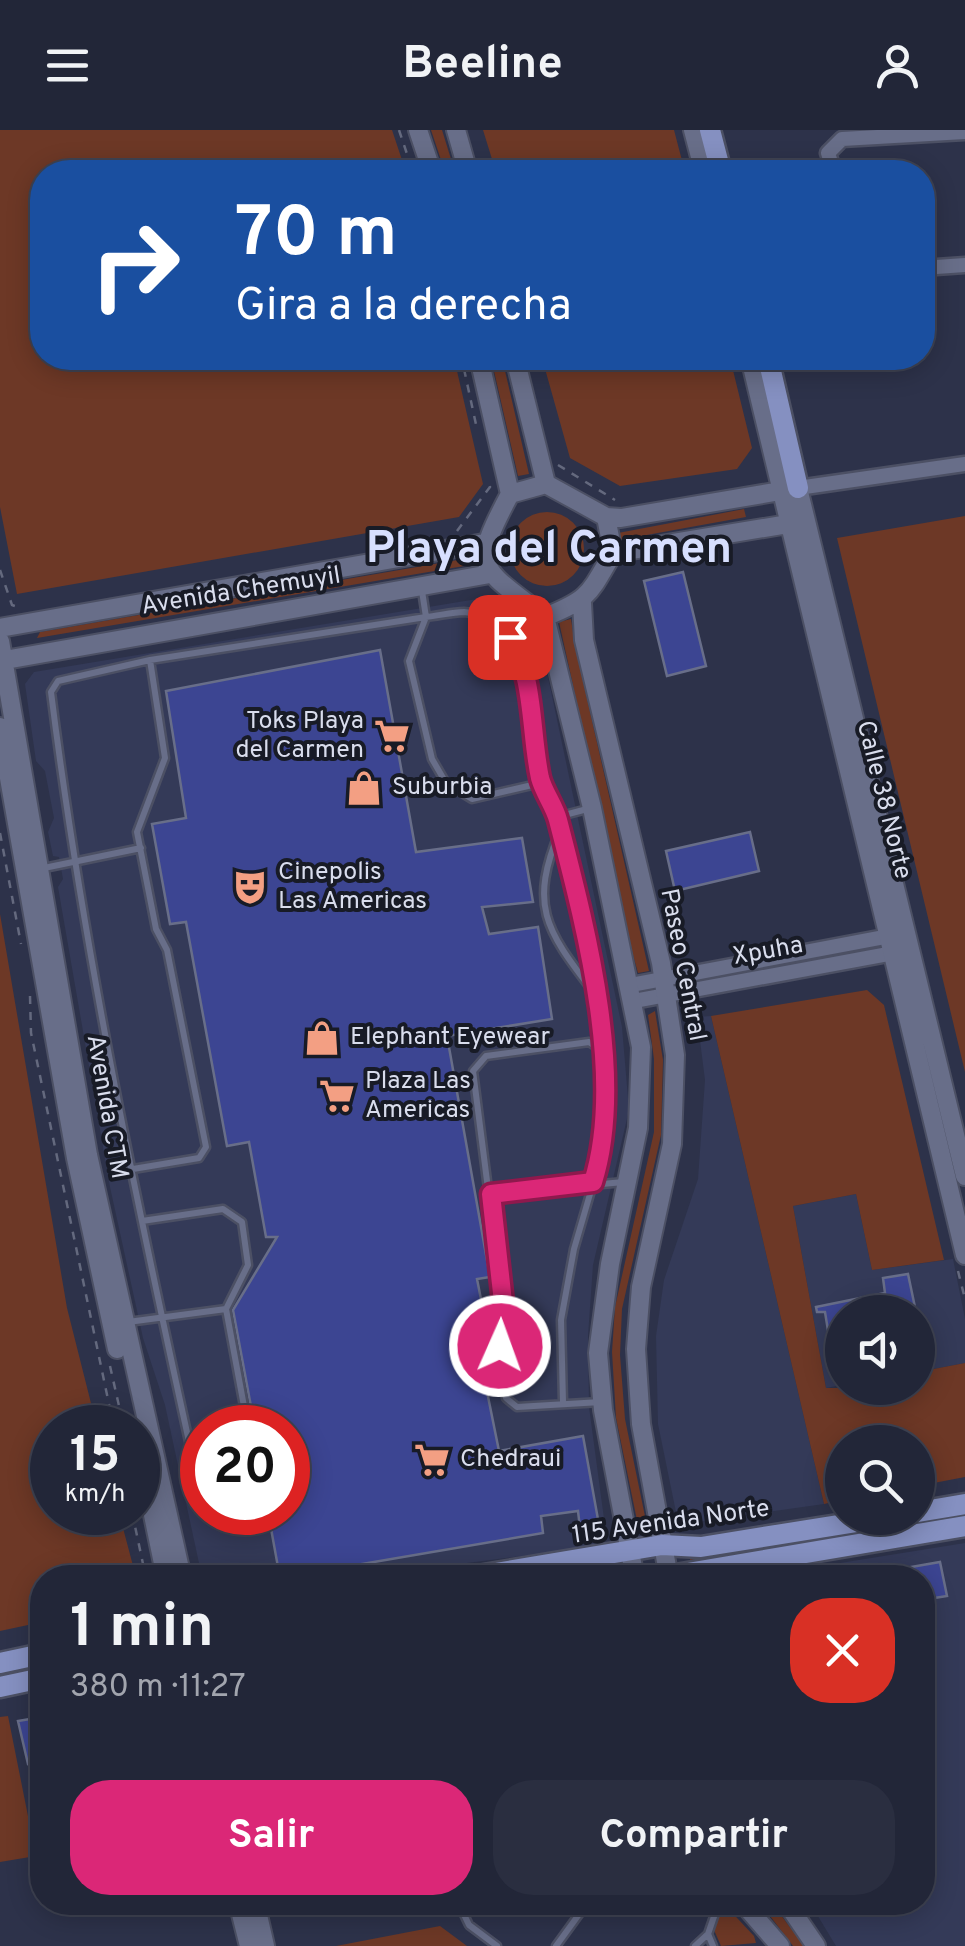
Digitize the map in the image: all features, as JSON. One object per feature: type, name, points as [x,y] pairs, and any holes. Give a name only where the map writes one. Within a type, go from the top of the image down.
[{"type":"main road","points":[[418,130],[428,160]]},
{"type":"main road","points":[[456,130],[465,160]]},
{"type":"main road","points":[[693,130],[701,160]]},
{"type":"main road","points":[[710,130],[717,160]]},
{"type":"main road","points":[[482,370],[510,494],[484,543],[490,574],[545,617],[592,808],[633,993],[641,1047],[638,1128],[598,1353],[602,1402],[632,1565]]},
{"type":"main road","points":[[517,370],[546,484]]},
{"type":"main road","name":"Calle 38 Norte","points":[[754,370],[790,489]]},
{"type":"main road","name":"Calle 38 Norte","points":[[770,370],[798,523],[900,942],[965,1176]]},
{"type":"main road","points":[[510,494],[546,484],[612,510],[790,489]]},
{"type":"main road","points":[[545,617],[582,603],[613,554],[612,510]]},
{"type":"main road","points":[[613,554],[798,523]]},
{"type":"main road","name":"Avenida Chemuyil","points":[[0,628],[484,543]]},
{"type":"main road","name":"Avenida Chemuyil","points":[[1,654],[422,589],[490,574]]},
{"type":"main road","name":"Paseo Central","points":[[582,603],[584,640],[665,986],[674,1055],[672,1144],[641,1287],[636,1349],[636,1387],[666,1565]]},
{"type":"main road","name":"Avenida CTM","points":[[1,654],[76,1158],[179,1565]]},
{"type":"main road","name":"Avenida CTM","points":[[0,726],[33,871]]},
{"type":"main road","name":"Calle 38 Norte","points":[[900,942],[965,1255]]},
{"type":"main road","name":"Avenida CTM","points":[[117,1324],[130,1405]]},
{"type":"main road","points":[[935,1509],[965,1504]]},
{"type":"main road","name":"115 Avenida Norte","points":[[739,1565],[965,1526]]},
{"type":"main road","name":"115 Avenida Norte","points":[[548,1565],[662,1546],[701,1547],[825,1527]]},
{"type":"main road","points":[[157,1535],[163,1565]]},
{"type":"main road","points":[[0,1663],[30,1657]]},
{"type":"main road","points":[[0,1687],[30,1681]]},
{"type":"main road","points":[[241,1915],[249,1946]]},
{"type":"main road","points":[[258,1915],[265,1946]]},
{"type":"main road","points":[[753,1915],[777,1945]]},
{"type":"main road","points":[[795,1915],[816,1946]]},
{"type":"street","points":[[830,160],[828,153],[842,139],[965,132]]},
{"type":"street","points":[[935,267],[965,265]]},
{"type":"street","points":[[790,489],[965,464]]},
{"type":"street","name":"Xpuha","points":[[633,993],[900,942]]},
{"type":"lane","points":[[422,589],[426,617],[409,660],[432,759],[446,783],[472,800],[541,783]]},
{"type":"lane","points":[[181,1405],[142,1221],[51,692],[58,681],[150,660],[466,612],[510,637],[523,659],[541,783],[557,816],[604,1052],[604,1146],[574,1249],[561,1320],[564,1402]]},
{"type":"lane","points":[[133,1169],[199,1158],[206,1148],[167,950],[156,930],[140,848],[138,822],[165,758],[150,660]]},
{"type":"lane","points":[[557,816],[592,808]]},
{"type":"lane","points":[[560,829],[544,868],[546,922],[595,994]]},
{"type":"lane","points":[[33,871],[140,848]]},
{"type":"lane","points":[[602,1402],[517,1407],[506,1398],[498,1353],[507,1338],[472,1072],[479,1060],[589,1042],[604,1052]]},
{"type":"lane","points":[[491,1194],[626,1182]]},
{"type":"lane","points":[[142,1221],[223,1209],[238,1216],[248,1265],[226,1308],[244,1405]]},
{"type":"lane","points":[[117,1324],[226,1308]]},
{"type":"lane","points":[[464,1915],[469,1926],[497,1946]]},
{"type":"lane","points":[[556,1946],[579,1915]]},
{"type":"lane","points":[[695,1946],[708,1934],[715,1915]]},
{"type":"lane","points":[[708,1934],[713,1946]]},
{"type":"path","points":[[399,130],[409,160]]},
{"type":"path","points":[[557,465],[612,510]]},
{"type":"path","points":[[459,530],[490,487],[489,478]]},
{"type":"path","points":[[0,570],[12,605]]},
{"type":"path","points":[[137,1535],[143,1565]]},
{"type":"shaded area","points":[[0,130],[392,130],[402,160],[30,160],[30,370],[457,370],[483,484],[459,517],[17,594],[0,507]]},
{"type":"shaded area","points":[[431,130],[442,130],[451,160],[441,160]]},
{"type":"shaded area","points":[[483,130],[674,130],[682,160],[492,160]]},
{"type":"shaded area","points":[[494,370],[505,370],[529,474],[518,476]]},
{"type":"shaded area","points":[[545,370],[733,370],[752,448],[737,469],[620,486],[570,458]]},
{"type":"shaded area","points":[[744,509],[746,517],[619,540],[618,533]]},
{"type":"shaded area","points":[[547,512],[561,514],[573,523],[582,535],[582,563],[573,575],[561,584],[547,586],[533,584],[521,575],[512,563],[510,549],[512,535],[521,523],[533,514]]},
{"type":"shaded area","points":[[965,516],[965,1072],[837,538]]},
{"type":"shaded area","points":[[475,557],[476,564],[37,638],[40,632]]},
{"type":"shaded area","points":[[477,599],[541,644],[622,1027],[629,1110],[593,1265],[589,1407],[605,1526],[593,1547],[451,1565],[199,1565],[193,1535],[310,1535],[310,1405],[180,1405],[180,1475],[165,1405],[143,1338],[110,1187],[58,887],[63,879],[48,832],[54,818],[45,771],[36,761],[25,684],[34,672]]},
{"type":"shaded area","points":[[571,619],[649,971],[638,973],[633,955],[559,622]]},
{"type":"shaded area","points":[[0,914],[67,1308],[91,1405],[30,1405],[30,1535],[125,1535],[133,1565],[30,1565],[30,1625],[0,1631]]},
{"type":"shaded area","points":[[867,990],[884,1005],[944,1260],[872,1270],[856,1194],[793,1206],[825,1382],[825,1405],[935,1405],[935,1369],[965,1363],[965,1477],[935,1483],[935,1425],[825,1425],[824,1504],[711,1016]]},
{"type":"shaded area","points":[[655,1011],[663,1060],[661,1135],[622,1309],[620,1355],[625,1419],[647,1526],[639,1530],[616,1418],[612,1352],[615,1307],[654,1132],[654,1059],[648,1015]]},
{"type":"shaded area","points":[[711,1016],[824,1504],[683,1524],[677,1517],[658,1424],[656,1336],[664,1280],[698,1179],[705,1080],[697,1017]]},
{"type":"shaded area","points":[[856,1194],[872,1270],[953,1259],[965,1319],[965,1363],[935,1369],[935,1295],[825,1295],[825,1382],[793,1206]]},
{"type":"shaded area","points":[[965,1513],[965,1517],[935,1522],[935,1518]]},
{"type":"shaded area","points":[[828,1535],[850,1535],[690,1560]]},
{"type":"shaded area","points":[[965,1543],[965,1946],[836,1946],[817,1915],[935,1915],[935,1565],[828,1565]]},
{"type":"shaded area","points":[[8,1716],[30,1826],[30,1857],[0,1862],[0,1717]]},
{"type":"shaded area","points":[[719,1915],[734,1915],[756,1943],[721,1946],[714,1930]]},
{"type":"shaded area","points":[[769,1915],[781,1915],[804,1946],[793,1946]]},
{"type":"shaded area","points":[[440,1926],[467,1946],[336,1946]]},
{"type":"building","points":[[683,572],[706,666],[667,676],[644,581]]},
{"type":"building","name":"Plaza Las Americas","points":[[380,650],[416,852],[522,838],[533,902],[482,907],[489,934],[538,927],[552,1019],[447,1036],[490,1277],[477,1279],[488,1335],[478,1347],[499,1451],[583,1436],[599,1525],[580,1528],[578,1511],[541,1516],[543,1533],[356,1565],[278,1565],[272,1535],[310,1535],[310,1405],[251,1405],[233,1310],[277,1237],[266,1237],[249,1142],[227,1146],[186,922],[170,924],[152,824],[186,818],[166,691]]},
{"type":"building","points":[[750,832],[759,871],[675,891],[666,851]]},
{"type":"building","points":[[908,1274],[912,1295],[875,1295],[885,1293],[883,1278]]},
{"type":"building","points":[[940,1562],[947,1596],[935,1598],[935,1565],[923,1565]]},
{"type":"building","points":[[30,1719],[30,1764],[28,1764],[18,1721]]},
{"type":"place","name":"Toks Playa del Carmen","points":[[392,736]]},
{"type":"place","name":"Suburbia","points":[[364,788]]},
{"type":"place","name":"Cinepolis Las Americas","points":[[250,887]]},
{"type":"place","name":"Elephant Eyewear","points":[[322,1038]]},
{"type":"place","name":"Plaza Las Americas","points":[[337,1096]]},
{"type":"place","name":"Chedraui","points":[[432,1460]]},
{"type":"district","name":"Playa del Carmen","points":[[549,550]]},
{"type":"route","points":[[500,1346],[507,1338],[491,1194],[593,1182],[604,1146],[602,1029],[557,816],[541,783],[523,659],[510,637]]}]
